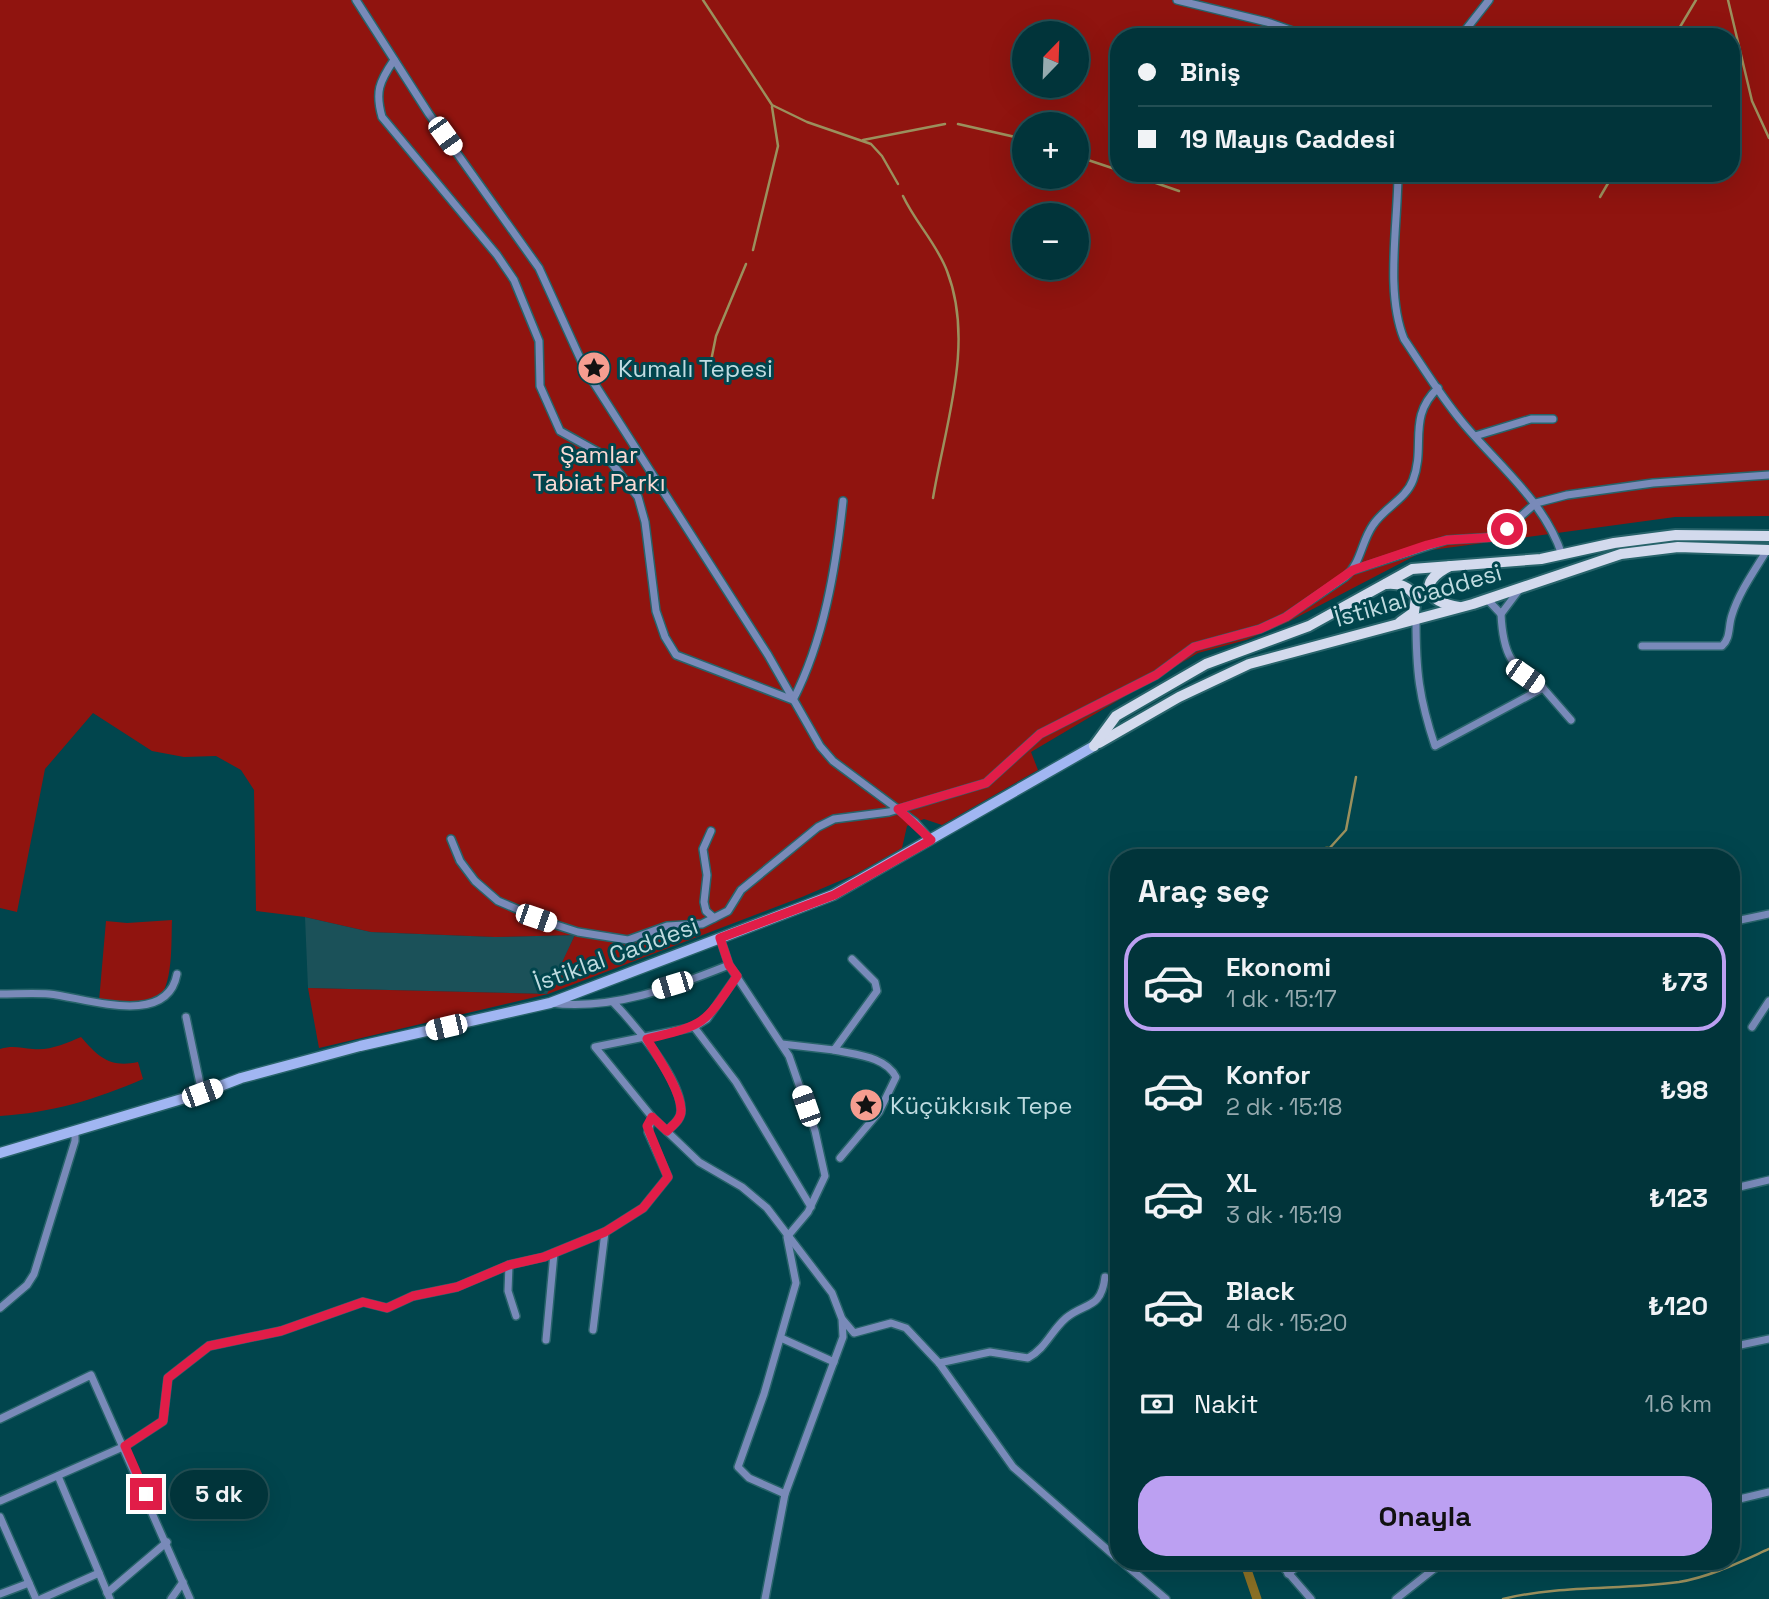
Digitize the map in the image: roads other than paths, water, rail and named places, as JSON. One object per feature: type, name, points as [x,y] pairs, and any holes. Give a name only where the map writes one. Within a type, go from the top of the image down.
[{"type":"main road","name":"İstiklal Caddesi","points":[[1094,746],[1116,716],[1206,664],[1289,635],[1412,569],[1498,564],[1675,535],[1769,536]]},
{"type":"main road","name":"İstiklal Caddesi","points":[[0,1153],[202,1093],[241,1078],[360,1046],[550,1003],[834,895],[1151,712],[1249,664],[1462,607],[1621,554],[1678,547],[1768,550]]},
{"type":"main road","points":[[1452,565],[1433,578],[1428,586],[1429,593],[1435,600],[1462,607]]},
{"type":"main road","points":[[1382,584],[1397,584],[1410,589],[1416,597],[1414,612],[1395,626]]},
{"type":"street","points":[[356,0],[394,60],[540,268],[585,369],[768,655],[820,746],[833,761],[898,809],[931,840]]},
{"type":"street","points":[[1177,0],[1284,28]]},
{"type":"street","points":[[1467,28],[1489,0]]},
{"type":"street","points":[[394,60],[380,81],[376,95],[382,117],[497,255],[514,281],[540,341],[540,386],[560,431],[607,457],[638,497],[645,522],[650,581],[665,637],[676,655],[793,700]]},
{"type":"street","points":[[1398,182],[1395,298],[1398,324],[1404,339],[1475,436],[1536,503],[1555,534],[1562,555]]},
{"type":"street","points":[[1353,570],[1373,524],[1410,487],[1415,477],[1419,419],[1425,400],[1438,388]]},
{"type":"street","points":[[1475,436],[1531,419],[1553,419]]},
{"type":"street","points":[[451,839],[460,861],[475,881],[498,901],[522,913],[578,932],[628,940],[667,926],[702,924],[728,911],[749,883],[818,827],[834,820],[879,815],[986,783],[1040,734],[1156,675],[1194,647],[1260,629],[1286,617],[1353,570],[1447,540],[1497,537],[1536,503],[1567,495],[1653,483],[1769,475]]},
{"type":"street","points":[[793,700],[805,676],[817,639],[839,534],[843,501]]},
{"type":"street","points":[[1642,646],[1722,646],[1727,641],[1732,615],[1739,598],[1768,550]]},
{"type":"street","points":[[1501,614],[1521,587]]},
{"type":"street","points":[[1487,599],[1501,614],[1502,630],[1513,666],[1543,688],[1571,720]]},
{"type":"street","points":[[1416,620],[1416,672],[1420,702],[1435,746],[1543,688]]},
{"type":"street","points":[[711,831],[703,849],[707,875],[704,902],[706,911],[714,918]]},
{"type":"street","points":[[1740,920],[1769,914]]},
{"type":"street","points":[[720,938],[729,965],[789,1056],[815,1131],[825,1177],[811,1207],[787,1237],[796,1283],[781,1338],[738,1467],[748,1478],[785,1494]]},
{"type":"street","points":[[834,1049],[877,990],[876,982],[852,960]]},
{"type":"street","points":[[550,1003],[574,1006],[613,1002],[729,965]]},
{"type":"street","points":[[0,994],[48,994],[122,1006],[159,1002],[175,987],[177,974]]},
{"type":"street","points":[[737,976],[708,1019],[695,1027],[647,1039],[595,1047],[652,1117],[699,1162],[742,1187],[767,1208],[832,1293],[842,1320],[843,1337],[785,1494],[765,1599]]},
{"type":"street","points":[[1752,1027],[1769,1001]]},
{"type":"street","points":[[613,1002],[647,1039],[669,1076],[681,1109],[678,1121],[667,1131]]},
{"type":"street","points":[[186,1017],[202,1093]]},
{"type":"street","points":[[695,1027],[736,1082],[811,1207]]},
{"type":"street","points":[[782,1044],[834,1049],[876,1059],[891,1068],[896,1077],[879,1112],[840,1158]]},
{"type":"street","points":[[0,1501],[125,1446],[163,1421],[168,1378],[209,1346],[281,1331],[363,1302],[387,1308],[413,1296],[457,1287],[509,1265],[554,1253],[605,1232],[643,1208],[668,1177],[648,1132],[652,1117]]},
{"type":"street","points":[[0,1308],[27,1285],[34,1274],[75,1141],[75,1130]]},
{"type":"street","points":[[1740,1187],[1769,1180]]},
{"type":"street","points":[[593,1331],[605,1232]]},
{"type":"street","points":[[546,1340],[554,1253]]},
{"type":"street","points":[[509,1265],[508,1291],[516,1316]]},
{"type":"street","points":[[939,1363],[990,1352],[1028,1358],[1051,1340],[1066,1318],[1090,1307],[1103,1292],[1105,1278]]},
{"type":"street","points":[[842,1320],[854,1333],[891,1323],[906,1328],[939,1363],[1013,1467],[1110,1551]]},
{"type":"street","points":[[781,1338],[834,1362]]},
{"type":"street","points":[[1740,1345],[1769,1339]]},
{"type":"street","points":[[0,1419],[91,1375],[125,1446],[190,1599]]},
{"type":"street","points":[[58,1476],[108,1596],[167,1542]]},
{"type":"street","points":[[1740,1499],[1769,1492]]},
{"type":"street","points":[[0,1517],[36,1599]]},
{"type":"street","points":[[1132,1570],[1166,1599]]},
{"type":"street","points":[[1285,1570],[1311,1599]]},
{"type":"street","points":[[1288,1574],[1293,1570]]},
{"type":"street","points":[[1396,1599],[1433,1570]]},
{"type":"street","points":[[41,1599],[99,1573]]},
{"type":"street","points":[[171,1599],[183,1582]]},
{"type":"street","points":[[0,1594],[29,1583]]},
{"type":"waterway","points":[[703,0],[772,105],[807,122],[871,144],[882,156],[898,184]]},
{"type":"waterway","points":[[1679,28],[1696,0]]},
{"type":"waterway","points":[[1728,0],[1735,28]]},
{"type":"waterway","points":[[1740,50],[1752,101],[1769,138]]},
{"type":"waterway","points":[[753,250],[778,146],[772,107]]},
{"type":"waterway","points":[[863,140],[945,124]]},
{"type":"waterway","points":[[958,124],[1012,136]]},
{"type":"waterway","points":[[1089,160],[1110,167]]},
{"type":"waterway","points":[[1153,182],[1179,191]]},
{"type":"waterway","points":[[1600,197],[1609,182]]},
{"type":"waterway","points":[[903,196],[947,271],[955,298],[958,327],[955,384],[933,498]]},
{"type":"waterway","points":[[708,376],[716,336],[746,264]]},
{"type":"waterway","points":[[1329,849],[1346,830],[1356,777]]},
{"type":"waterway","points":[[1740,1562],[1769,1549]]},
{"type":"waterway","points":[[1247,1570],[1257,1599]]},
{"type":"waterway","points":[[1503,1599],[1546,1592],[1679,1582],[1721,1570]]},
{"type":"place","name":"Kumalı Tepesi","points":[[594,368]]},
{"type":"place","name":"Küçükkısık Tepe","points":[[866,1105]]},
{"type":"park label","name":"Şamlar Tabiat Parkı","points":[[599,468]]}]
